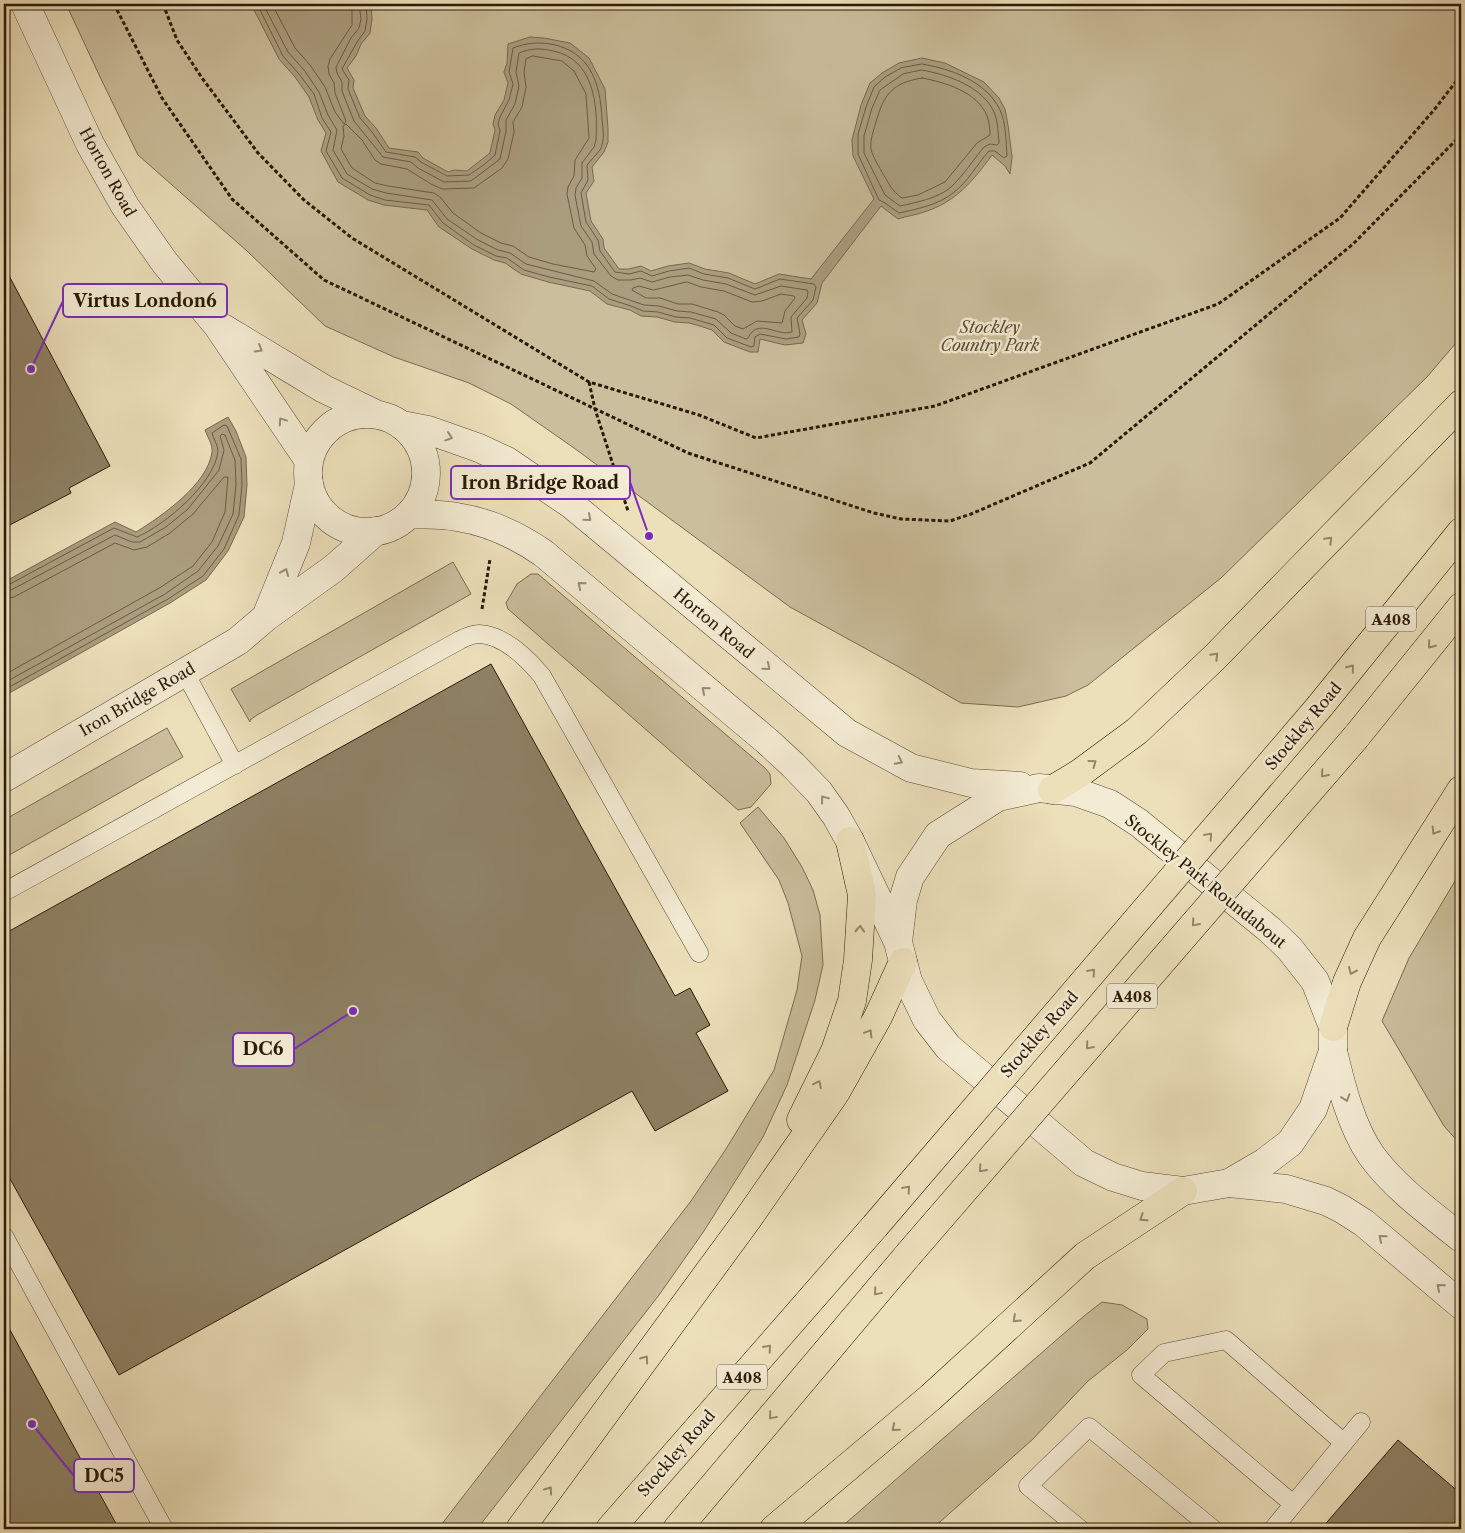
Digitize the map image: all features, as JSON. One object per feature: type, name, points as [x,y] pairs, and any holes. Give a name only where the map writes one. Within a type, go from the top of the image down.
[{"type":"main road","points":[[1046,789],[1080,773],[1137,731],[1215,657],[1461,404]]},
{"type":"main road","name":"Stockley Road","points":[[610,1529],[875,1226],[1320,706],[1461,532]]},
{"type":"main road","name":"A408","points":[[678,1529],[908,1255],[1356,737],[1461,607]]},
{"type":"main road","points":[[1333,1039],[1347,982],[1367,938],[1461,790]]},
{"type":"main road","points":[[747,1220],[796,1131],[834,1051],[852,1001],[858,960],[862,895],[850,841]]},
{"type":"main road","points":[[520,1529],[747,1220],[836,1092],[878,1017],[901,952]]},
{"type":"main road","points":[[774,1529],[931,1397],[1085,1256],[1183,1191]]},
{"type":"street","name":"Horton Road","points":[[25,4],[90,144],[125,206],[165,264],[217,324],[309,473]]},
{"type":"street","name":"Horton Road","points":[[217,324],[324,389],[376,414]]},
{"type":"street","points":[[266,617],[296,543],[309,473],[319,439],[334,423],[357,414],[376,414],[390,418],[402,425],[411,432],[423,453],[426,481],[421,497],[410,514],[391,527],[376,531],[355,530],[329,518],[317,504],[309,473]]},
{"type":"street","name":"Horton Road","points":[[402,425],[428,430],[479,448],[507,462],[572,505],[847,733],[878,751],[911,768],[971,783],[1046,789]]},
{"type":"street","points":[[410,514],[457,516],[495,526],[523,539],[543,553],[767,741],[819,792],[836,816],[850,841],[901,952]]},
{"type":"street","name":"Iron Bridge Road","points":[[4,778],[238,641],[266,617],[333,569],[376,531]]},
{"type":"street","name":"Stockley Park Roundabout","points":[[1046,789],[1076,792],[1110,804],[1139,823],[1270,930],[1289,948],[1315,981],[1333,1039],[1313,1110],[1290,1143],[1265,1162],[1229,1183],[1183,1191],[1142,1186],[1113,1177],[1084,1163],[948,1047],[927,1020],[908,981],[901,952],[903,900],[910,877],[938,835],[998,797],[1046,789]]},
{"type":"street","points":[[1333,1039],[1348,1105],[1370,1153],[1394,1181],[1461,1238]]},
{"type":"street","points":[[1229,1183],[1286,1189],[1326,1201],[1342,1209],[1364,1224],[1461,1304]]},
{"type":"lane","points":[[4,892],[460,640],[478,634],[491,637],[509,646],[527,659],[542,676],[699,953]]},
{"type":"lane","points":[[184,671],[235,765]]},
{"type":"lane","points":[[4,1236],[164,1529]]},
{"type":"lane","points":[[1294,1504],[1140,1375],[1164,1352],[1226,1340],[1344,1443]]},
{"type":"lane","points":[[1273,1529],[1361,1422]]},
{"type":"lane","points":[[1080,1529],[1028,1486],[1089,1427],[1213,1529]]},
{"type":"path","points":[[114,4],[162,98],[232,199],[324,280],[688,453],[874,513],[901,519],[950,521],[971,514],[1090,463],[1353,244],[1461,135]]},
{"type":"path","points":[[163,4],[177,40],[202,78],[258,153],[304,200],[352,238],[589,382],[699,415],[756,438],[936,406],[1218,304],[1340,218],[1434,110],[1461,74]]},
{"type":"path","points":[[589,382],[595,409],[621,484],[631,520]]},
{"type":"path","points":[[478,634],[495,526]]},
{"type":"green space","name":"Stockley Country Park","points":[[66,4],[1461,4],[1461,337],[1427,377],[1221,578],[1088,685],[1066,696],[1018,707],[961,703],[790,607],[511,404],[469,383],[394,357],[325,326],[247,251],[138,155]]},
{"type":"green space","points":[[453,562],[471,594],[257,715],[250,722],[231,689]]},
{"type":"green space","points":[[531,574],[538,574],[765,768],[770,774],[771,784],[751,807],[738,810],[508,609],[506,603],[517,584]]},
{"type":"green space","points":[[167,728],[183,757],[4,858],[4,820]]},
{"type":"green space","points":[[758,807],[784,838],[802,867],[813,890],[820,915],[823,965],[815,1000],[787,1085],[763,1137],[704,1231],[659,1295],[477,1529],[438,1529],[691,1201],[726,1149],[774,1070],[797,990],[802,956],[788,903],[779,880],[740,823]]},
{"type":"green space","points":[[1461,871],[1461,1145],[1444,1126],[1382,1021],[1409,958]]},
{"type":"green space","points":[[1102,1302],[1122,1305],[1147,1319],[1148,1329],[1127,1350],[1088,1381],[1033,1439],[932,1529],[839,1529],[1084,1316]]},
{"type":"water","points":[[251,4],[371,4],[372,19],[370,33],[347,68],[354,80],[353,88],[365,116],[376,128],[389,148],[418,152],[423,158],[448,172],[454,170],[467,171],[490,153],[495,130],[493,124],[495,115],[504,100],[508,83],[504,72],[507,63],[508,44],[530,37],[570,43],[589,58],[605,89],[608,142],[604,152],[592,167],[594,181],[586,193],[591,221],[603,239],[604,248],[619,269],[641,266],[651,271],[689,263],[705,269],[729,273],[755,284],[779,274],[811,279],[874,199],[853,156],[852,140],[861,105],[870,83],[899,63],[922,58],[945,63],[984,82],[999,98],[1005,109],[1012,157],[1010,174],[1005,166],[992,155],[963,190],[935,208],[898,219],[881,206],[822,283],[817,303],[802,320],[806,334],[803,343],[785,345],[760,339],[758,352],[750,352],[724,342],[712,330],[689,323],[641,316],[630,310],[607,304],[590,291],[521,274],[505,263],[494,260],[472,249],[439,227],[427,210],[384,205],[368,200],[338,182],[321,151],[326,133],[318,120],[309,97],[279,59]]},
{"type":"water","points":[[228,417],[236,431],[246,457],[247,485],[244,517],[228,551],[206,580],[170,603],[4,696],[4,582],[115,522],[136,532],[158,517],[182,498],[202,476],[209,464],[212,452],[205,430]]},
{"type":"building","points":[[6,270],[110,466],[69,488],[71,493],[4,528],[4,272]]},
{"type":"building","points":[[491,664],[675,996],[690,988],[710,1025],[696,1033],[728,1091],[655,1131],[632,1091],[119,1375],[4,1168],[4,934]]},
{"type":"building","points":[[4,1319],[119,1529],[4,1529]]},
{"type":"building","points":[[1398,1440],[1461,1494],[1461,1529],[1321,1529]]},
{"type":"place","name":"Virtus London6","points":[[31,369]]},
{"type":"place","name":"Iron Bridge Road","points":[[649,536]]},
{"type":"place","name":"DC6","points":[[353,1011]]},
{"type":"place","name":"DC5","points":[[32,1424]]}]
